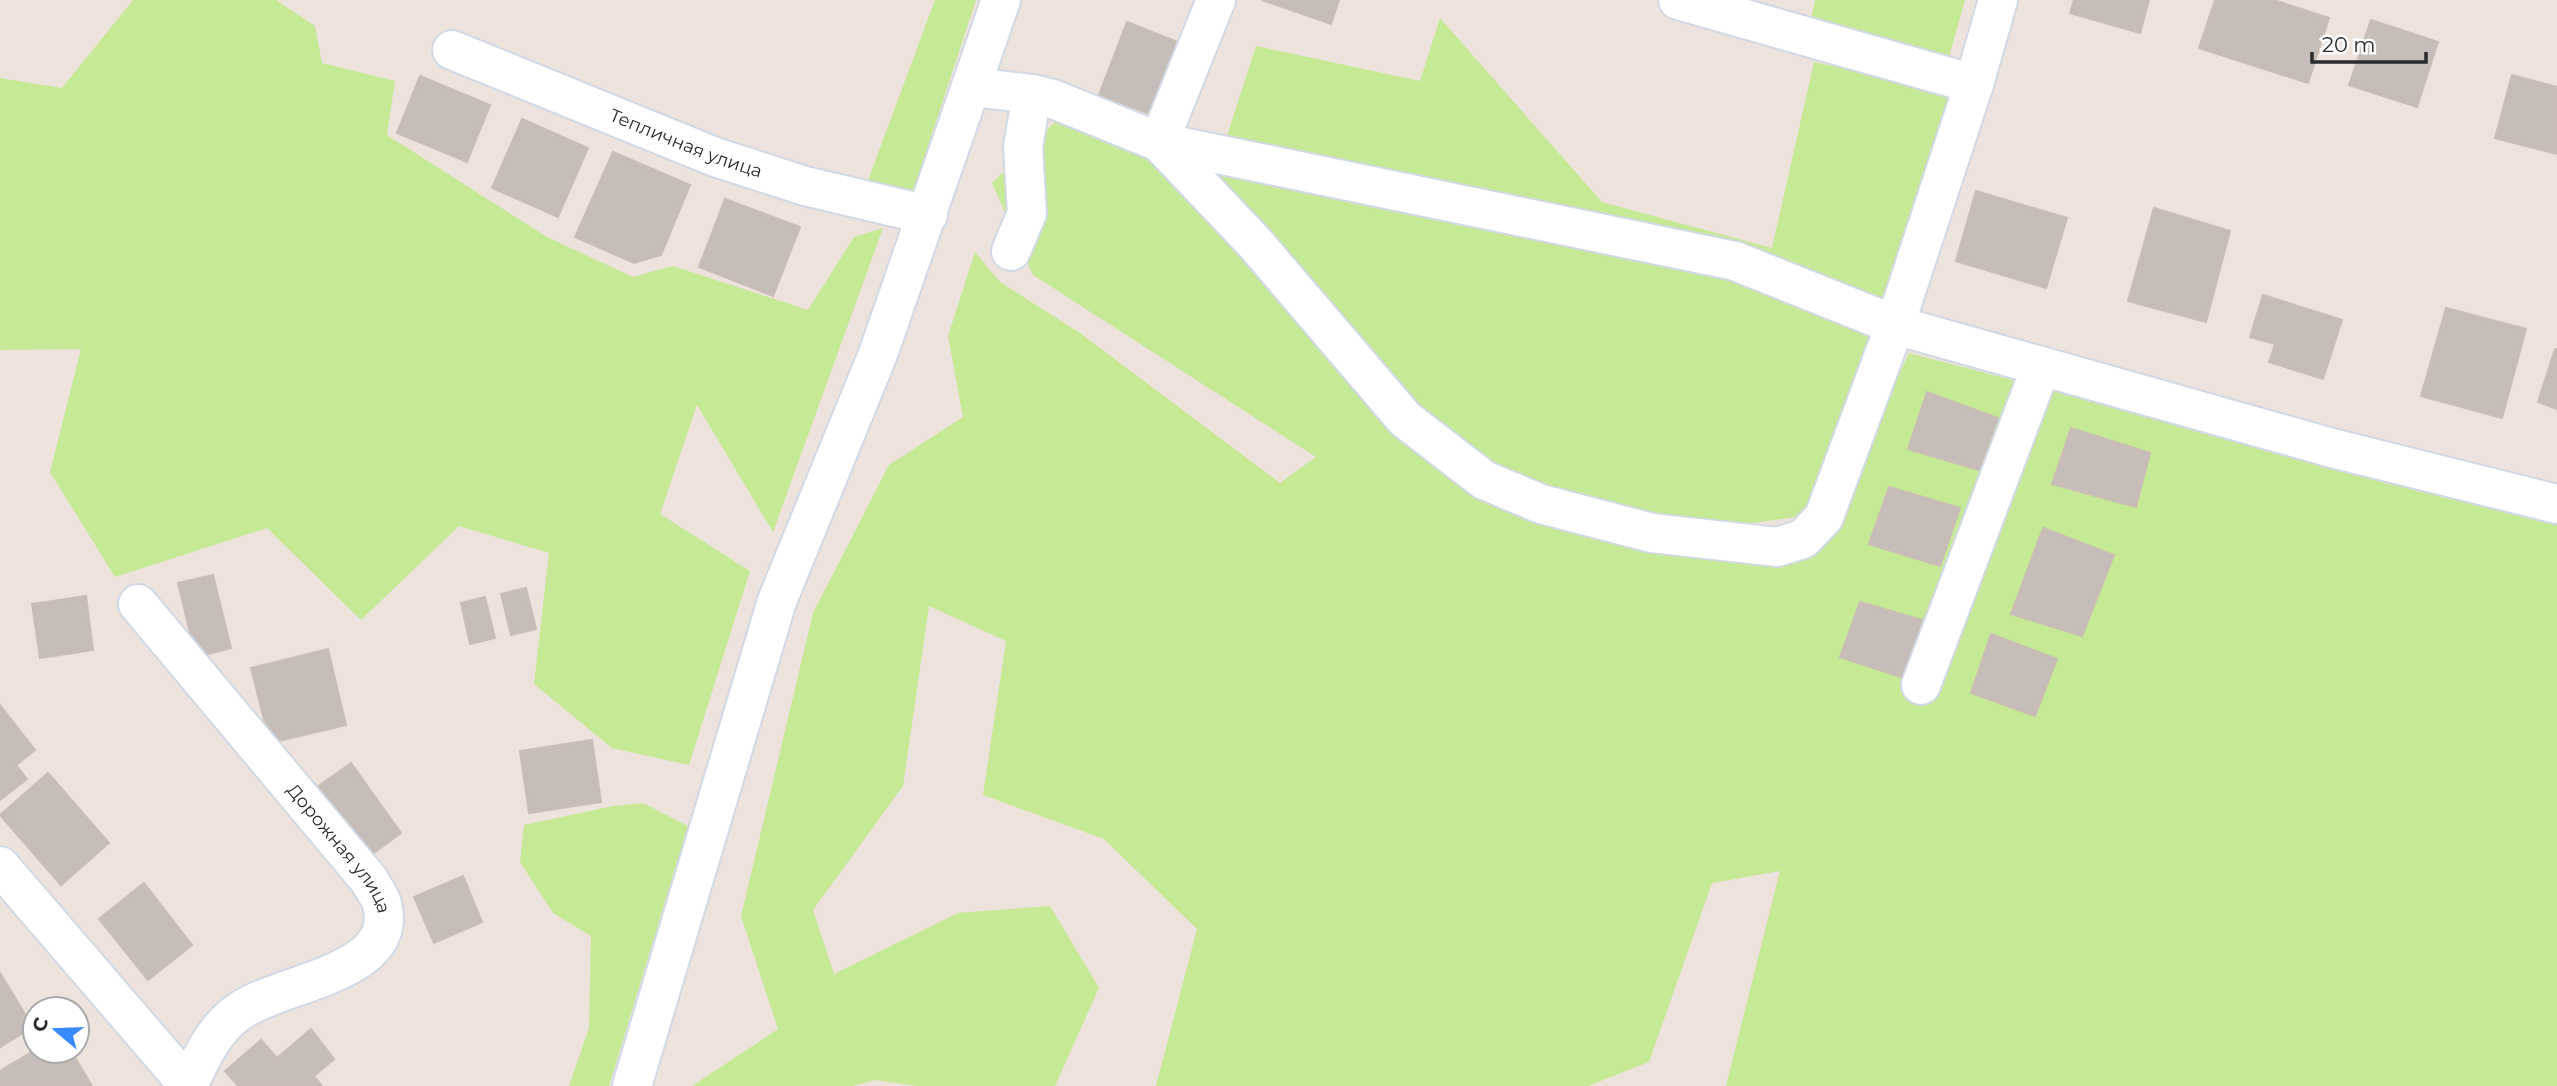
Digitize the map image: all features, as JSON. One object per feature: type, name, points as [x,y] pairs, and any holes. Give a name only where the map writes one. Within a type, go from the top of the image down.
[{"type":"street","points":[[632,1086],[777,601],[878,354],[1001,0]]},
{"type":"street","points":[[1159,142],[1216,0]]},
{"type":"street","points":[[1678,0],[1974,83]]},
{"type":"street","points":[[1159,142],[1254,242],[1405,419],[1485,480],[1541,504],[1652,533],[1777,547],[1803,539],[1824,517],[1895,325],[1974,83],[1998,0]]},
{"type":"street","name":"Тепличная улица","points":[[452,50],[715,157],[805,186],[928,215]]},
{"type":"street","points":[[972,88],[1032,94],[1053,99],[1159,142],[1735,261],[1895,325],[2332,448],[2557,504]]},
{"type":"street","points":[[1011,251],[1027,213],[1023,147],[1032,94]]},
{"type":"street","points":[[1921,685],[2041,367]]},
{"type":"street","name":"Дорожная улица","points":[[0,866],[189,1086],[209,1043],[227,1020],[242,1009],[286,989],[350,966],[366,956],[380,938],[384,923],[382,902],[369,880],[138,604]]},
{"type":"green space","points":[[133,0],[276,0],[315,26],[322,63],[395,81],[387,135],[547,237],[633,277],[673,266],[808,310],[854,237],[883,228],[773,532],[697,405],[660,514],[750,571],[689,765],[612,748],[534,684],[549,553],[459,526],[361,620],[267,528],[115,577],[50,472],[81,349],[0,350],[0,78],[62,88]]},
{"type":"green space","points":[[935,0],[976,0],[910,201],[867,183]]},
{"type":"green space","points":[[1815,0],[1965,0],[1949,57],[1811,19]]},
{"type":"green space","points":[[1440,18],[1602,202],[1772,248],[1814,62],[1957,92],[1809,515],[1753,523],[1606,510],[1480,468],[1372,360],[1214,176],[1256,46],[1420,81]]},
{"type":"green space","points":[[1056,121],[1158,161],[1211,226],[1468,486],[1699,556],[1813,557],[1909,353],[2557,522],[2557,1086],[1726,1086],[1780,871],[1712,883],[1649,1062],[1588,1086],[1156,1086],[1197,929],[1104,839],[983,795],[1006,641],[929,606],[903,786],[813,910],[834,974],[958,913],[1050,906],[1099,988],[1055,1086],[917,1086],[876,1080],[852,1086],[692,1086],[778,1029],[741,916],[813,613],[889,465],[963,417],[948,336],[975,252],[1000,282],[1080,333],[1280,483],[1316,457],[1033,275],[992,183]]},
{"type":"green space","points":[[643,803],[688,826],[609,1086],[569,1086],[589,1028],[591,936],[553,913],[520,862],[524,825],[613,806]]},
{"type":"building","points":[[1262,0],[1339,0],[1331,24]]},
{"type":"building","points":[[2074,0],[2149,0],[2140,33],[2070,13]]},
{"type":"building","points":[[2215,0],[2274,0],[2329,18],[2308,83],[2199,48]]},
{"type":"building","points":[[2371,20],[2438,42],[2417,107],[2349,85]]},
{"type":"building","points":[[1127,22],[1183,44],[1155,116],[1099,95]]},
{"type":"building","points":[[2512,75],[2557,87],[2557,154],[2495,138]]},
{"type":"building","points":[[420,76],[490,105],[467,162],[397,133]]},
{"type":"building","points":[[522,119],[588,148],[558,217],[492,188]]},
{"type":"building","points":[[613,152],[690,185],[661,255],[634,263],[575,237]]},
{"type":"building","points":[[1976,191],[2067,218],[2046,288],[1956,261]]},
{"type":"building","points":[[725,199],[800,227],[773,296],[699,267]]},
{"type":"building","points":[[2154,208],[2230,231],[2206,322],[2128,301]]},
{"type":"building","points":[[2263,295],[2342,320],[2323,379],[2269,362],[2275,344],[2250,337]]},
{"type":"building","points":[[2446,308],[2526,329],[2502,418],[2421,396]]},
{"type":"building","points":[[2557,349],[2557,409],[2538,402]]},
{"type":"building","points":[[1927,392],[1998,418],[1979,470],[1908,449]]},
{"type":"building","points":[[2071,428],[2150,453],[2136,507],[2052,484]]},
{"type":"building","points":[[1889,487],[1960,508],[1940,566],[1869,544]]},
{"type":"building","points":[[2043,528],[2114,555],[2082,636],[2011,614]]},
{"type":"building","points":[[213,575],[231,648],[196,657],[178,583]]},
{"type":"building","points":[[526,588],[536,629],[511,635],[501,594]]},
{"type":"building","points":[[86,596],[93,650],[40,658],[32,604]]},
{"type":"building","points":[[485,597],[495,638],[470,644],[461,603]]},
{"type":"building","points":[[1860,602],[1922,620],[1904,678],[1840,657]]},
{"type":"building","points":[[1991,634],[2057,659],[2035,716],[1971,693]]},
{"type":"building","points":[[328,649],[346,725],[270,743],[251,668]]},
{"type":"building","points":[[0,705],[35,750],[16,765],[27,779],[0,800]]},
{"type":"building","points":[[592,740],[601,802],[529,813],[520,751]]},
{"type":"building","points":[[351,763],[401,833],[364,860],[313,790]]},
{"type":"building","points":[[48,773],[109,843],[61,885],[0,815]]},
{"type":"building","points":[[463,876],[482,922],[434,943],[414,897]]},
{"type":"building","points":[[144,883],[192,945],[148,980],[99,919]]},
{"type":"building","points":[[0,973],[21,1007],[21,1034],[0,1047]]},
{"type":"building","points":[[311,1029],[334,1059],[314,1076],[322,1086],[238,1086],[225,1071],[261,1040],[277,1058]]},
{"type":"building","points":[[21,1058],[21,1065],[79,1065],[92,1086],[0,1086],[0,1071]]}]
